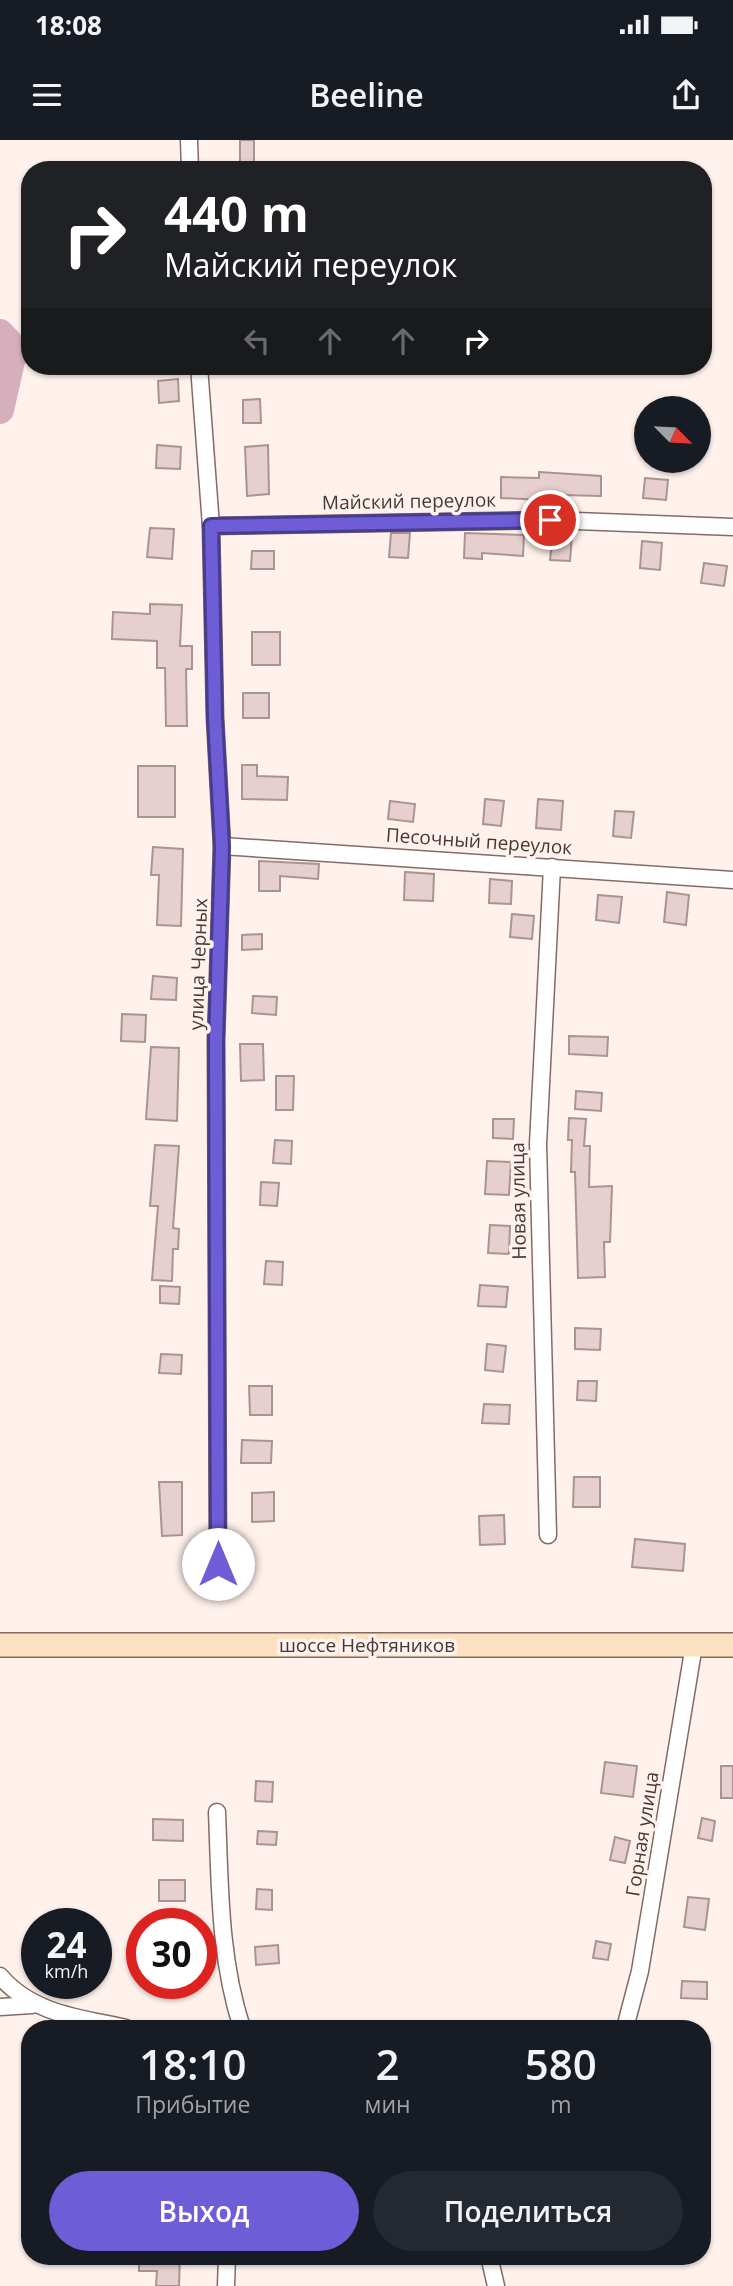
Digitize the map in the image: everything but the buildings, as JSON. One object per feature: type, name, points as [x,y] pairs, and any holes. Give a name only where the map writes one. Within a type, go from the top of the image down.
[{"type":"main road","name":"шоссе Нефтяников","points":[[0,1645],[733,1645]]},
{"type":"street","points":[[189,140],[190,161]]},
{"type":"street","name":"улица Черных","points":[[201,375],[211,526],[215,718],[222,846],[216,1040],[218,1564]]},
{"type":"street","name":"Майский переулок","points":[[211,526],[550,520],[733,527]]},
{"type":"street","name":"Песочный переулок","points":[[222,846],[733,880]]},
{"type":"street","name":"Новая улица","points":[[548,1535],[538,1144],[552,867]]},
{"type":"street","name":"Горная улица","points":[[627,2020],[645,1947],[694,1645]]},
{"type":"street","points":[[217,1812],[222,1937],[226,1970],[240,2020]]},
{"type":"street","points":[[0,1976],[13,1991],[32,2005]]},
{"type":"street","points":[[0,2007],[32,2005],[93,2020]]},
{"type":"street","points":[[226,2286],[227,2265]]},
{"type":"street","points":[[491,2265],[496,2286]]},
{"type":"waterway","points":[[0,333],[14,348],[0,410]]},
{"type":"route","points":[[218,1564],[216,1040],[222,846],[215,718],[211,526],[550,520]]}]
